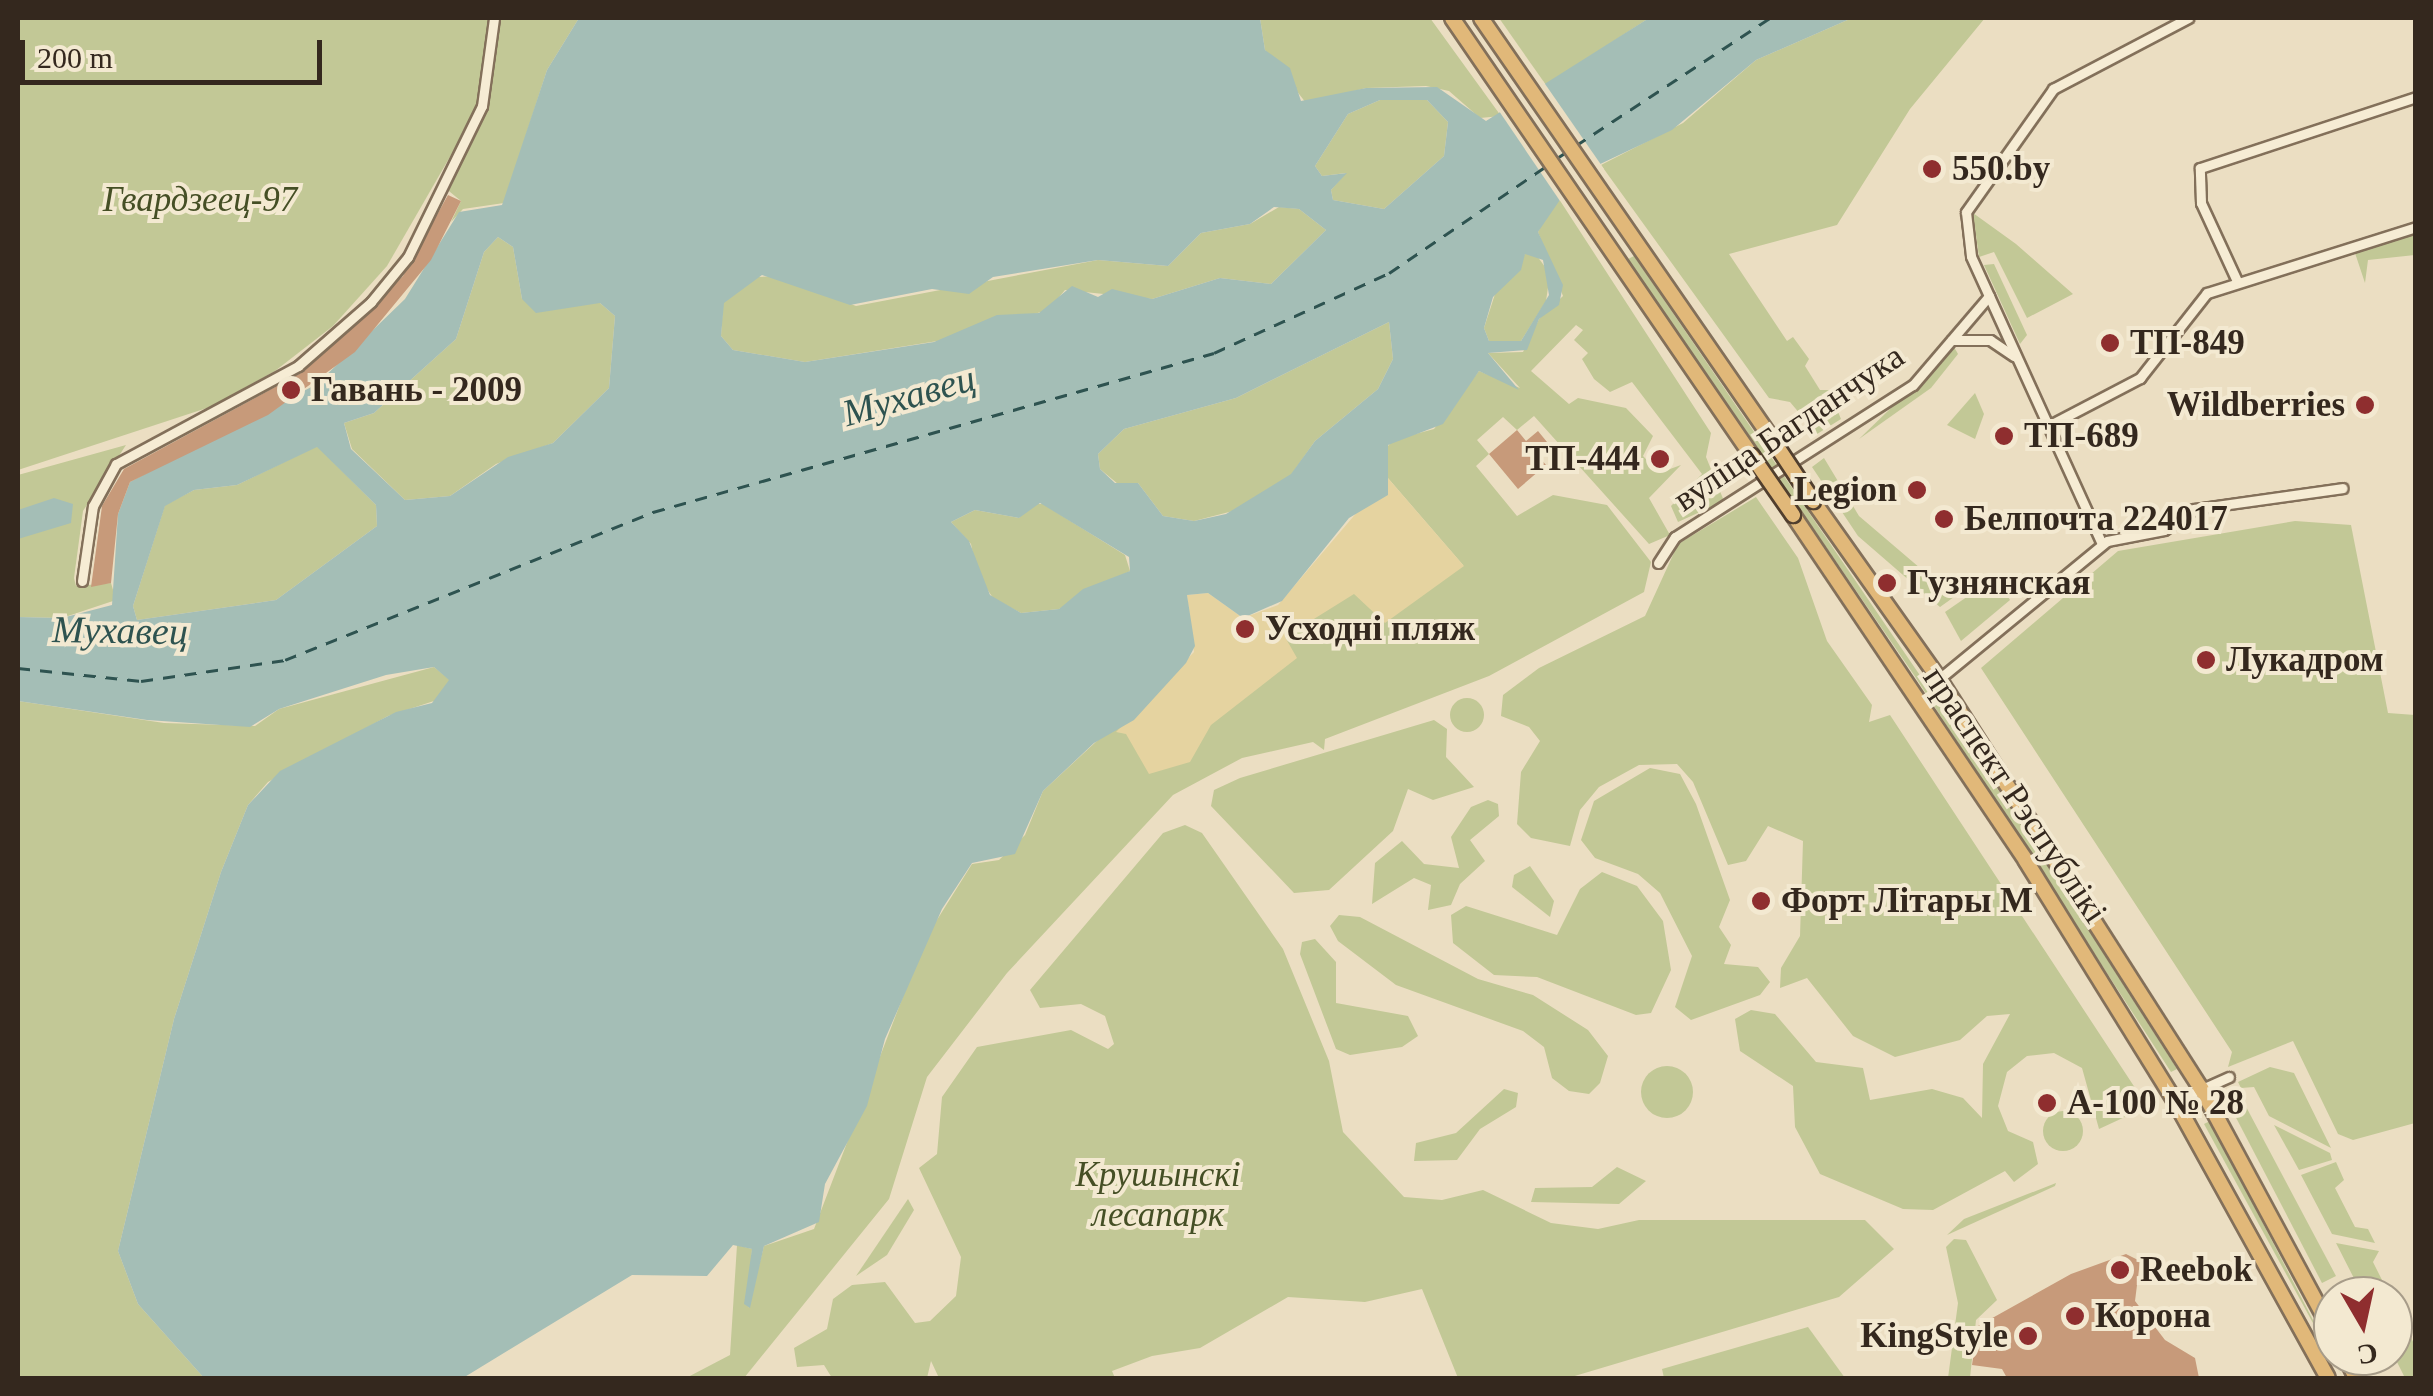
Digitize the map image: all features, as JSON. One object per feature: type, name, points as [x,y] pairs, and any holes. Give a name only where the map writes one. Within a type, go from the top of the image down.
[{"type":"highway","name":"праспект Рэспублікі","points":[[1452,18],[2026,860],[2175,1101],[2328,1378]]},
{"type":"highway","name":"праспект Рэспублікі","points":[[1481,18],[1939,679],[2201,1088],[2313,1297]]},
{"type":"street","points":[[82,581],[93,506],[116,464],[298,366],[372,302],[408,257],[482,106],[494,18]]},
{"type":"street","points":[[2102,544],[1989,296],[1964,221],[1997,159],[2053,89],[2188,18]]},
{"type":"street","points":[[2237,281],[2201,203],[2200,168],[2416,97]]},
{"type":"street","points":[[2050,424],[2140,378],[2191,306],[2237,281],[2416,228]]},
{"type":"street","name":"вуліца Багданчука","points":[[1658,563],[1676,537],[1912,385],[1989,296]]},
{"type":"street","name":"вуліца Багданчука","points":[[1952,340],[1998,342],[2021,365]]},
{"type":"street","points":[[1939,679],[2102,544],[2164,530],[2194,509],[2343,488]]},
{"type":"street","points":[[2175,1101],[2230,1076]]},
{"type":"green space","name":"Гвардзеец-97","points":[[18,18],[491,18],[481,98],[470,122],[387,266],[333,326],[275,371],[210,407],[18,470]]},
{"type":"green space","points":[[497,18],[579,18],[547,70],[504,203],[463,209],[451,222],[461,201],[444,187],[487,99]]},
{"type":"green space","points":[[1260,18],[1430,18],[1501,116],[1480,118],[1449,91],[1426,86],[1366,88],[1306,103],[1265,50]]},
{"type":"green space","points":[[1499,18],[1649,18],[1546,85]]},
{"type":"green space","points":[[1852,18],[1985,18],[1910,109],[1837,225],[1729,254],[1787,341],[1793,337],[1809,359],[1805,366],[1820,390],[1829,390],[1841,419],[1817,434],[1790,402],[1769,398],[1601,165],[1683,123],[1756,60]]},
{"type":"green space","points":[[1380,100],[1427,100],[1448,122],[1444,156],[1384,209],[1333,200],[1331,190],[1346,173],[1322,176],[1315,166],[1348,114]]},
{"type":"green space","points":[[1557,196],[1711,433],[1706,457],[1724,501],[1678,522],[1671,506],[1702,474],[1632,382],[1610,392],[1594,379],[1582,359],[1588,353],[1574,340],[1583,330],[1576,325],[1531,371],[1569,404],[1578,398],[1626,408],[1653,436],[1643,456],[1659,473],[1681,465],[1649,498],[1670,535],[1649,544],[1534,416],[1517,430],[1503,417],[1477,440],[1489,454],[1476,466],[1517,516],[1553,495],[1607,505],[1651,562],[1644,592],[1489,676],[1325,739],[1324,750],[1313,742],[1242,758],[1173,795],[1007,973],[927,1077],[889,1199],[744,1378],[686,1378],[730,1355],[737,1245],[752,1249],[748,1308],[764,1246],[814,1229],[925,939],[972,864],[999,860],[1025,835],[1043,791],[1099,739],[1354,593],[1463,565],[1387,477],[1383,452],[1393,440],[1434,429],[1479,371],[1520,388],[1488,353],[1523,352],[1539,319],[1563,296],[1538,232]]},
{"type":"green space","points":[[1279,207],[1299,209],[1326,230],[1271,284],[1220,278],[1152,299],[1065,290],[1048,310],[944,340],[805,362],[733,350],[721,336],[723,303],[757,277],[777,276],[856,306],[1098,260],[1168,266],[1201,233],[1250,224]]},
{"type":"green space","points":[[1973,213],[2073,294],[2027,318],[1994,252],[1979,257]]},
{"type":"green space","points":[[2415,232],[2415,255],[2368,260],[2365,283],[2354,250]]},
{"type":"green space","points":[[498,237],[513,247],[522,299],[600,303],[615,316],[609,388],[553,443],[496,464],[450,496],[405,500],[352,449],[344,423],[374,413],[456,339],[484,252]]},
{"type":"green space","points":[[1535,253],[1550,274],[1546,301],[1521,341],[1489,341],[1484,328],[1496,291],[1525,254]]},
{"type":"green space","points":[[1634,256],[2022,825],[2177,1069],[2171,1072],[1914,675],[1628,259]]},
{"type":"green space","points":[[1994,264],[2027,335],[2020,344],[1984,265]]},
{"type":"green space","points":[[1389,322],[1393,359],[1378,389],[1315,441],[1291,475],[1233,511],[1194,521],[1163,516],[1138,483],[1118,484],[1100,469],[1098,454],[1124,429],[1236,398]]},
{"type":"green space","points":[[1954,347],[1958,354],[1931,388],[1859,439]]},
{"type":"green space","points":[[1975,393],[1984,414],[1975,439],[1947,425]]},
{"type":"green space","points":[[126,445],[83,511],[74,578],[76,586],[111,583],[116,600],[62,618],[18,617],[18,475]]},
{"type":"green space","points":[[317,446],[376,505],[377,526],[276,600],[137,620],[133,606],[165,505],[194,490],[237,485]]},
{"type":"green space","points":[[1824,458],[1859,516],[1954,597],[1940,607],[1858,536],[1812,467]]},
{"type":"green space","points":[[1756,497],[1798,558],[1827,641],[1872,705],[1869,722],[1890,715],[2143,1100],[2140,1110],[2099,1129],[2082,1068],[2054,1053],[2027,1056],[2007,1072],[1998,1106],[2008,1131],[2033,1142],[2038,1164],[2014,1182],[2005,1171],[1933,1210],[1903,1209],[1820,1174],[1795,1127],[1793,1086],[1740,1051],[1735,1019],[1751,1010],[1775,1014],[1816,1062],[1863,1068],[1870,1100],[1932,1089],[1963,1098],[1982,1118],[1983,1064],[2010,1014],[1987,1016],[1960,1040],[1895,1057],[1853,1036],[1807,978],[1780,988],[1781,968],[1800,936],[1803,841],[1768,826],[1746,861],[1728,865],[1693,782],[1677,764],[1639,765],[1599,787],[1580,810],[1570,846],[1531,838],[1517,824],[1521,772],[1540,741],[1529,727],[1501,716],[1503,695],[1539,668],[1645,616],[1678,544]]},
{"type":"green space","points":[[1031,504],[1043,504],[1125,555],[1130,571],[1059,609],[1021,613],[993,598],[977,574],[971,544],[951,522],[975,510],[1019,518]]},
{"type":"green space","points":[[2295,521],[2351,525],[2388,713],[2415,715],[2415,1123],[2353,1140],[2338,1134],[2293,1041],[2228,1067],[2232,1052],[1981,668],[2118,551]]},
{"type":"green space","points":[[1974,592],[2005,592],[2010,600],[1961,641],[1945,612]]},
{"type":"green space","points":[[434,667],[450,680],[437,700],[388,716],[268,782],[248,805],[221,872],[174,1019],[118,1251],[138,1304],[204,1378],[18,1378],[18,701],[164,723],[255,726],[279,709]]},
{"type":"green space","points":[[1467,698],[1479,703],[1484,715],[1479,727],[1467,732],[1455,727],[1450,715],[1455,703]]},
{"type":"green space","points":[[1434,720],[1447,729],[1446,757],[1474,787],[1433,800],[1408,789],[1393,831],[1329,890],[1294,893],[1211,806],[1214,790],[1240,778]]},
{"type":"green space","points":[[1650,768],[1680,774],[1696,804],[1730,900],[1719,927],[1731,945],[1724,964],[1758,967],[1770,982],[1760,995],[1691,1020],[1675,1007],[1692,956],[1660,893],[1638,874],[1595,858],[1581,840],[1594,801]]},
{"type":"green space","points":[[1488,800],[1498,804],[1499,816],[1470,840],[1485,861],[1460,884],[1451,905],[1428,910],[1431,885],[1414,878],[1372,904],[1375,863],[1402,841],[1424,864],[1459,868],[1451,837],[1471,807]]},
{"type":"green space","name":"Крушынскі лесапарк","points":[[1185,825],[1202,833],[1283,949],[1329,1061],[1343,1132],[1404,1197],[1442,1200],[1483,1190],[1551,1223],[1598,1229],[1639,1220],[1865,1220],[1894,1249],[1839,1297],[1568,1378],[1458,1378],[1422,1289],[1365,1302],[1288,1297],[1200,1348],[1152,1356],[1112,1371],[1115,1378],[939,1378],[931,1361],[927,1378],[832,1378],[824,1365],[797,1367],[794,1348],[827,1329],[833,1299],[852,1285],[885,1282],[915,1323],[930,1321],[956,1296],[961,1257],[919,1168],[937,1154],[942,1097],[977,1047],[1071,1030],[1108,1049],[1114,1044],[1105,1016],[1081,1004],[1040,1008],[1030,990],[1163,833]]},
{"type":"green space","points":[[1530,866],[1554,901],[1550,917],[1512,887],[1514,875]]},
{"type":"green space","points":[[1602,872],[1637,886],[1663,921],[1671,970],[1651,1013],[1636,1015],[1537,977],[1494,975],[1453,943],[1451,915],[1466,906],[1557,935],[1580,889]]},
{"type":"green space","points":[[1339,915],[1360,917],[1478,979],[1533,995],[1588,1030],[1608,1056],[1600,1083],[1589,1094],[1569,1091],[1552,1078],[1544,1047],[1523,1031],[1396,985],[1338,941],[1330,926]]},
{"type":"green space","points":[[1315,939],[1336,962],[1336,1003],[1408,1016],[1418,1036],[1402,1047],[1350,1055],[1336,1049],[1300,954],[1302,942]]},
{"type":"green space","points":[[1667,1066],[1685,1074],[1693,1092],[1685,1110],[1667,1118],[1649,1110],[1641,1092],[1649,1074]]},
{"type":"green space","points":[[2270,1067],[2294,1073],[2331,1148],[2269,1116],[2254,1087],[2241,1088],[2238,1082]]},
{"type":"green space","points":[[1504,1089],[1518,1093],[1516,1107],[1480,1129],[1457,1160],[1414,1161],[1416,1143],[1456,1133]]},
{"type":"green space","points":[[2243,1101],[2336,1276],[2318,1276],[2231,1108]]},
{"type":"green space","points":[[2063,1111],[2077,1117],[2083,1131],[2077,1145],[2063,1151],[2049,1145],[2043,1131],[2049,1117]]},
{"type":"green space","points":[[2210,1121],[2313,1323],[2204,1124]]},
{"type":"green space","points":[[2274,1125],[2330,1153],[2332,1160],[2299,1170]]},
{"type":"green space","points":[[2336,1162],[2344,1180],[2335,1188],[2355,1227],[2368,1229],[2375,1243],[2332,1234],[2301,1175]]},
{"type":"green space","points":[[1617,1167],[1646,1181],[1619,1204],[1531,1202],[1535,1188],[1592,1187]]},
{"type":"green space","points":[[2056,1183],[2055,1186],[1947,1235],[1964,1219]]},
{"type":"green space","points":[[908,1199],[914,1210],[887,1255],[856,1276]]},
{"type":"green space","points":[[1954,1239],[1966,1240],[1997,1300],[1976,1320],[1970,1378],[1948,1378],[1958,1303],[1946,1247]]},
{"type":"green space","points":[[2336,1243],[2379,1251],[2373,1262],[2380,1276],[2353,1276]]},
{"type":"green space","points":[[1808,1327],[1845,1378],[1664,1378],[1662,1369]]},
{"type":"green space","points":[[2413,1342],[2415,1378],[2405,1378],[2413,1376]]},
{"type":"sand","name":"Усходні пляж","points":[[1387,477],[1464,566],[1385,623],[1354,594],[1285,637],[1297,658],[1211,725],[1190,762],[1149,774],[1126,734],[1116,732],[1194,652],[1187,595],[1208,593],[1243,618],[1278,605]]},
{"type":"water","name":"Мухавец","points":[[579,18],[1260,18],[1265,50],[1290,68],[1301,101],[1366,88],[1437,87],[1486,121],[1649,18],[1852,18],[1756,60],[1672,130],[1577,175],[1538,232],[1563,285],[1559,305],[1539,319],[1527,350],[1488,353],[1519,390],[1479,371],[1443,424],[1388,445],[1388,495],[1349,518],[1282,601],[1243,618],[1208,593],[1187,595],[1195,646],[1186,663],[1134,720],[1094,743],[1043,791],[1015,854],[972,863],[942,909],[885,1039],[867,1106],[825,1184],[819,1222],[764,1246],[750,1308],[744,1304],[752,1249],[733,1245],[707,1276],[632,1275],[463,1378],[204,1378],[138,1304],[118,1251],[174,1019],[221,872],[248,805],[280,771],[396,712],[432,703],[449,680],[434,667],[386,675],[279,709],[250,727],[147,720],[18,701],[18,617],[62,618],[112,605],[118,514],[130,482],[317,384],[405,299],[459,212],[502,205],[547,70]],"holes":[[[1380,100],[1427,100],[1448,122],[1444,156],[1384,209],[1333,200],[1331,190],[1347,173],[1322,176],[1315,166],[1348,114]],[[1274,207],[1299,209],[1326,230],[1271,284],[1220,278],[1152,299],[1112,289],[1098,297],[1072,286],[1039,313],[997,315],[934,342],[805,362],[733,350],[721,336],[724,303],[762,275],[850,305],[932,289],[969,294],[993,277],[1098,260],[1168,266],[1201,233],[1250,224]],[[498,237],[513,247],[522,299],[536,313],[600,303],[615,316],[609,388],[553,443],[508,457],[450,496],[405,500],[351,449],[344,423],[374,413],[456,339],[484,252]],[[1525,254],[1543,260],[1549,295],[1521,341],[1489,341],[1484,328],[1493,297],[1521,270]],[[1389,322],[1393,359],[1378,389],[1315,441],[1291,474],[1226,514],[1194,521],[1163,516],[1138,483],[1115,483],[1100,469],[1098,454],[1124,429],[1236,398]],[[317,447],[376,505],[377,526],[276,600],[137,620],[133,606],[165,506],[194,490],[237,485]],[[1040,503],[1129,557],[1130,571],[1083,589],[1059,609],[1021,613],[990,595],[969,541],[951,522],[975,510],[1019,518]]]},
{"type":"water","points":[[54,498],[73,504],[71,523],[18,539],[18,510]]},
{"type":"pier","points":[[1543,81],[1604,169],[1560,201],[1499,111]]},
{"type":"building","name":"Гавань - 2009","points":[[448,195],[461,201],[431,260],[355,352],[268,415],[130,482],[118,514],[111,583],[91,587],[102,506],[124,469],[303,372],[403,276]]},
{"type":"building","points":[[1517,430],[1526,441],[1538,431],[1547,442],[1535,452],[1546,465],[1518,489],[1489,454]]},
{"type":"building","name":"Корона","points":[[2126,1254],[2140,1261],[2135,1301],[2165,1340],[2195,1358],[2199,1378],[2007,1378],[2002,1369],[1972,1365],[1978,1326],[2071,1274]]},
{"type":"ferry route","points":[[1575,146],[1770,18]]},
{"type":"ferry route","points":[[1554,160],[1568,151]]},
{"type":"ferry route","points":[[18,668],[141,681],[285,660],[653,512],[1214,353],[1389,273],[1548,165]]},
{"type":"place","name":"550.by","points":[[1932,169]]},
{"type":"place","name":"ТП-849","points":[[2110,343]]},
{"type":"place","name":"Гавань - 2009","points":[[291,390]]},
{"type":"place","name":"Wildberries","points":[[2365,405]]},
{"type":"place","name":"ТП-689","points":[[2004,436]]},
{"type":"place","name":"ТП-444","points":[[1660,459]]},
{"type":"place","name":"Legion","points":[[1917,490]]},
{"type":"place","name":"Белпочта 224017","points":[[1944,519]]},
{"type":"place","name":"Гузнянская","points":[[1887,583]]},
{"type":"place","name":"Усходні пляж","points":[[1245,629]]},
{"type":"place","name":"Лукадром","points":[[2206,660]]},
{"type":"place","name":"Форт Літары М","points":[[1761,901]]},
{"type":"place","name":"А-100 № 28","points":[[2047,1103]]},
{"type":"place","name":"Reebok","points":[[2120,1270]]},
{"type":"place","name":"Корона","points":[[2075,1316]]},
{"type":"place","name":"KingStyle","points":[[2028,1336]]}]
